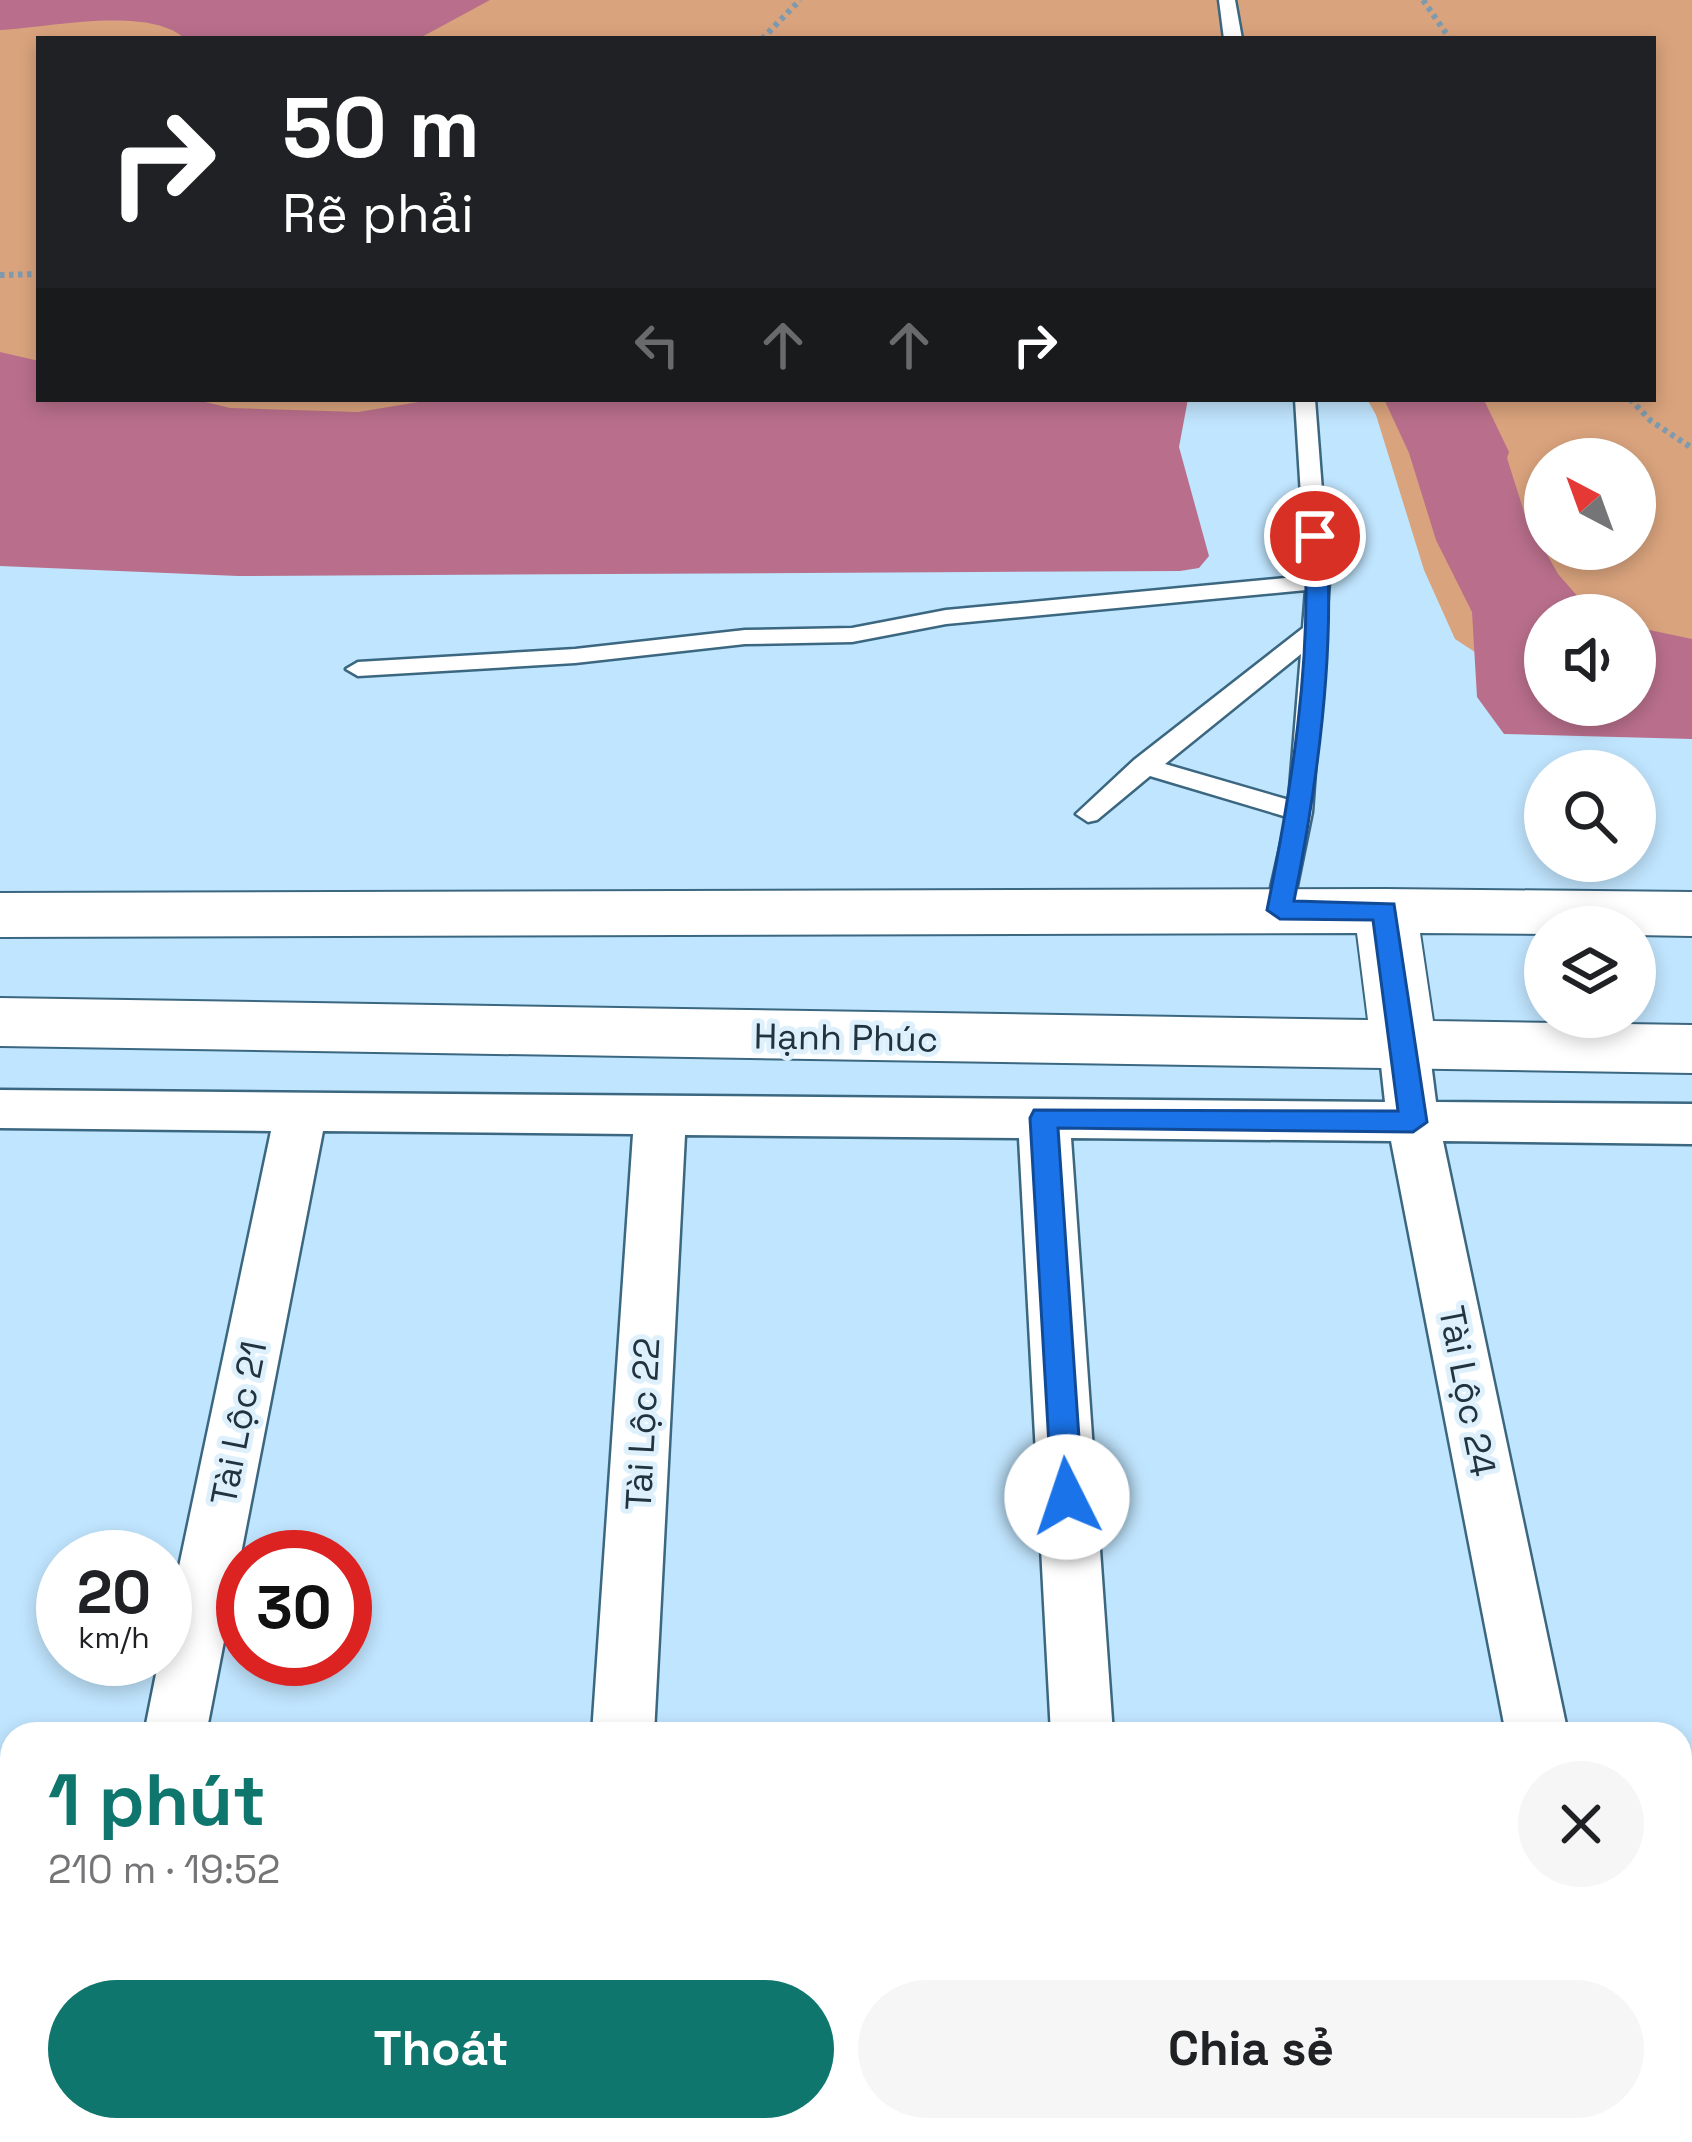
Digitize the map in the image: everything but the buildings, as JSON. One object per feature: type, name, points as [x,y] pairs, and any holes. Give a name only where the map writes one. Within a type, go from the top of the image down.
[{"type":"street","points":[[0,915],[1280,910],[1692,914]]},
{"type":"street","points":[[1385,911],[1405,1047]]},
{"type":"street","name":"Hạnh Phúc","points":[[0,1022],[1692,1049]]},
{"type":"street","name":"Tài Lộc 24","points":[[1405,1047],[1413,1122],[1535,1722]]},
{"type":"street","points":[[0,1109],[1692,1124]]},
{"type":"street","name":"Tài Lộc 21","points":[[177,1722],[301,1112]]},
{"type":"street","name":"Tài Lộc 22","points":[[624,1722],[660,1114]]},
{"type":"street","points":[[1044,1118],[1081,1722]]},
{"type":"lane","points":[[1227,0],[1233,36]]},
{"type":"lane","points":[[1280,910],[1300,812],[1318,582],[1304,402]]},
{"type":"lane","points":[[358,669],[574,656],[746,637],[851,635],[946,617],[1318,582]]},
{"type":"lane","points":[[1088,814],[1313,632]]},
{"type":"lane","points":[[1143,766],[1300,812]]},
{"type":"path","points":[[765,36],[800,0]]},
{"type":"path","points":[[1423,0],[1448,36]]},
{"type":"path","points":[[0,274],[36,274]]},
{"type":"path","points":[[1633,402],[1651,421],[1692,448]]},
{"type":"shaded area","points":[[0,0],[1692,0],[1692,710],[1656,706],[1656,594],[1524,594],[1524,647],[1507,673],[1455,639],[1424,570],[1369,402],[1656,402],[1656,36],[36,36],[36,402],[1050,402],[580,424],[0,401]]},
{"type":"shaded area","points":[[0,0],[490,0],[424,36],[180,36],[148,23],[123,21],[0,30]]},
{"type":"shaded area","points":[[0,352],[36,360],[36,402],[205,402],[230,408],[358,412],[419,402],[1187,402],[1179,447],[1209,556],[1199,568],[1180,571],[238,576],[0,566]]},
{"type":"shaded area","points":[[1385,402],[1485,402],[1509,452],[1524,512],[1524,570],[1556,570],[1576,594],[1524,594],[1524,726],[1656,726],[1656,631],[1692,639],[1692,739],[1504,734],[1477,697],[1472,612],[1436,540],[1409,453]]},
{"type":"route","points":[[1067,1497],[1044,1118],[1413,1122],[1385,911],[1280,910],[1300,812],[1318,582],[1315,536]]}]
